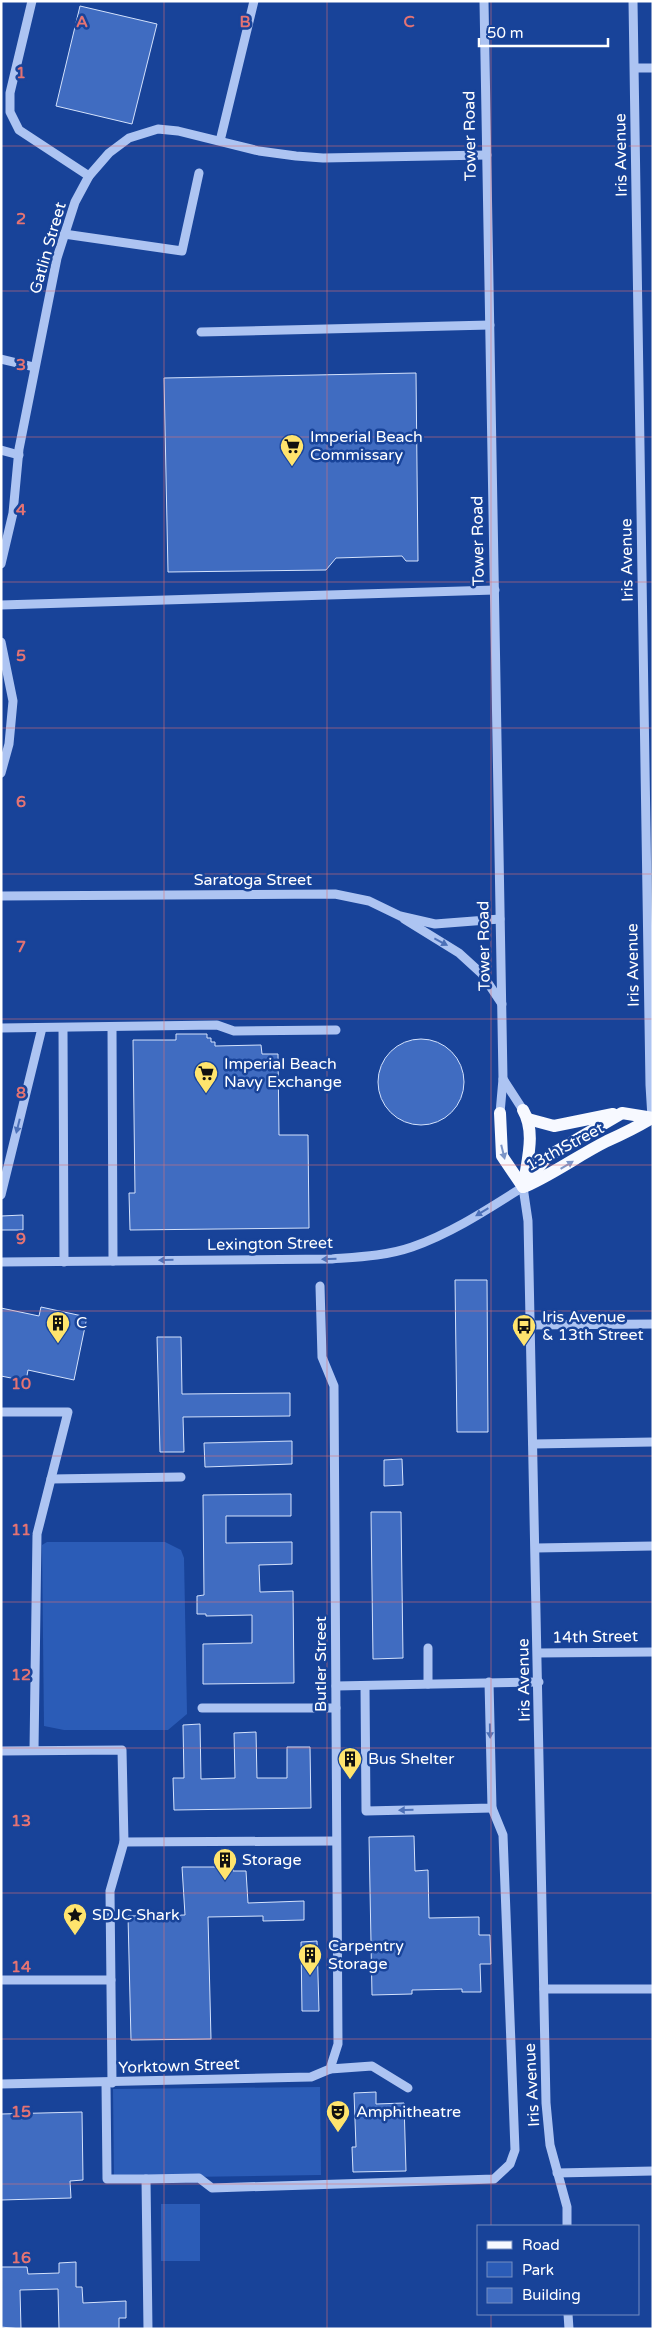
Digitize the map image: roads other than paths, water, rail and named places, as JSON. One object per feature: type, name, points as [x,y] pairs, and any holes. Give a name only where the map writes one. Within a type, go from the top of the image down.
[{"type":"main road","name":"Tower Road","points":[[500,1113],[502,1156],[523,1186]]},
{"type":"main road","name":"13th Street","points":[[523,1186],[547,1157],[622,1113],[652,1118]]},
{"type":"main road","points":[[526,1115],[554,1126],[622,1113]]},
{"type":"main road","name":"Tower Road","points":[[523,1186],[530,1138],[526,1115]]},
{"type":"main road","name":"13th Street","points":[[523,1186],[550,1175],[607,1141],[628,1133],[652,1118]]},
{"type":"street","points":[[32,1],[10,93],[10,112],[19,130],[89,176]]},
{"type":"street","points":[[220,142],[254,1]]},
{"type":"street","name":"Tower Road","points":[[484,1],[504,1079],[500,1113]]},
{"type":"street","name":"Iris Avenue","points":[[633,1],[652,1118]]},
{"type":"street","points":[[635,68],[653,68]]},
{"type":"street","name":"Gatlin Street","points":[[1,564],[34,367],[56,258],[75,202],[89,176],[109,153],[129,138],[158,130],[178,131],[259,151],[323,158],[487,155]]},
{"type":"street","points":[[64,234],[182,251],[199,173]]},
{"type":"street","points":[[201,332],[490,326]]},
{"type":"street","points":[[1,359],[34,367]]},
{"type":"street","points":[[1,450],[19,455]]},
{"type":"street","points":[[1,605],[495,590]]},
{"type":"street","points":[[1,642],[13,701],[10,744],[1,773]]},
{"type":"street","name":"Saratoga Street","points":[[1,896],[335,894],[369,901],[400,916],[435,924],[500,919]]},
{"type":"street","points":[[400,916],[459,953],[482,974],[502,1005]]},
{"type":"street","points":[[1,1028],[217,1025],[234,1031],[336,1030]]},
{"type":"street","points":[[112,1027],[113,1261]]},
{"type":"street","points":[[1,1195],[42,1028]]},
{"type":"street","points":[[63,1028],[64,1262]]},
{"type":"street","name":"Tower Road","points":[[504,1079],[526,1115]]},
{"type":"street","name":"Iris Avenue","points":[[523,1186],[528,1221],[531,1324],[546,2103],[550,2145],[567,2207],[567,2225]]},
{"type":"street","name":"Lexington Street","points":[[1,1262],[332,1259],[376,1256],[410,1248],[442,1236],[523,1186]]},
{"type":"street","name":"Butler Street","points":[[320,1286],[322,1357],[334,1386],[335,1841],[338,2044],[330,2069]]},
{"type":"street","points":[[531,1324],[653,1324]]},
{"type":"street","points":[[1,1412],[68,1412],[37,1534],[34,1750]]},
{"type":"street","points":[[533,1444],[653,1442]]},
{"type":"street","points":[[51,1479],[181,1477]]},
{"type":"street","points":[[536,1548],[653,1546]]},
{"type":"street","points":[[428,1648],[428,1684]]},
{"type":"street","name":"14th Street","points":[[538,1653],[653,1652]]},
{"type":"street","points":[[1,1751],[122,1750],[124,1842],[110,1891],[111,1980],[108,2179],[199,2178],[212,2188],[494,2179],[510,2164],[515,2150],[503,1834],[492,1808],[488,1682]]},
{"type":"street","points":[[336,1686],[539,1682]]},
{"type":"street","points":[[365,1686],[366,1810],[492,1808]]},
{"type":"street","points":[[202,1708],[336,1708]]},
{"type":"street","points":[[124,1842],[335,1841]]},
{"type":"street","points":[[1,1980],[111,1980]]},
{"type":"street","points":[[544,1989],[653,1989]]},
{"type":"street","name":"Yorktown Street","points":[[1,2084],[109,2083],[311,2076],[330,2069],[372,2066],[408,2088]]},
{"type":"street","points":[[557,2173],[653,2171]]},
{"type":"street","points":[[146,2178],[148,2329]]},
{"type":"street","points":[[568,2315],[569,2329]]},
{"type":"place","name":"Imperial Beach Commissary","points":[[292,467]]},
{"type":"place","name":"Imperial Beach Navy Exchange","points":[[206,1094]]},
{"type":"place","name":"C","points":[[58,1344]]},
{"type":"place","name":"Iris Avenue & 13th Street","points":[[524,1347]]},
{"type":"place","name":"Bus Shelter","points":[[350,1780]]},
{"type":"place","name":"Storage","points":[[225,1881]]},
{"type":"place","name":"SDJC Shark","points":[[75,1936]]},
{"type":"place","name":"Carpentry Storage","points":[[310,1976]]},
{"type":"place","name":"Amphitheatre","points":[[338,2133]]}]
